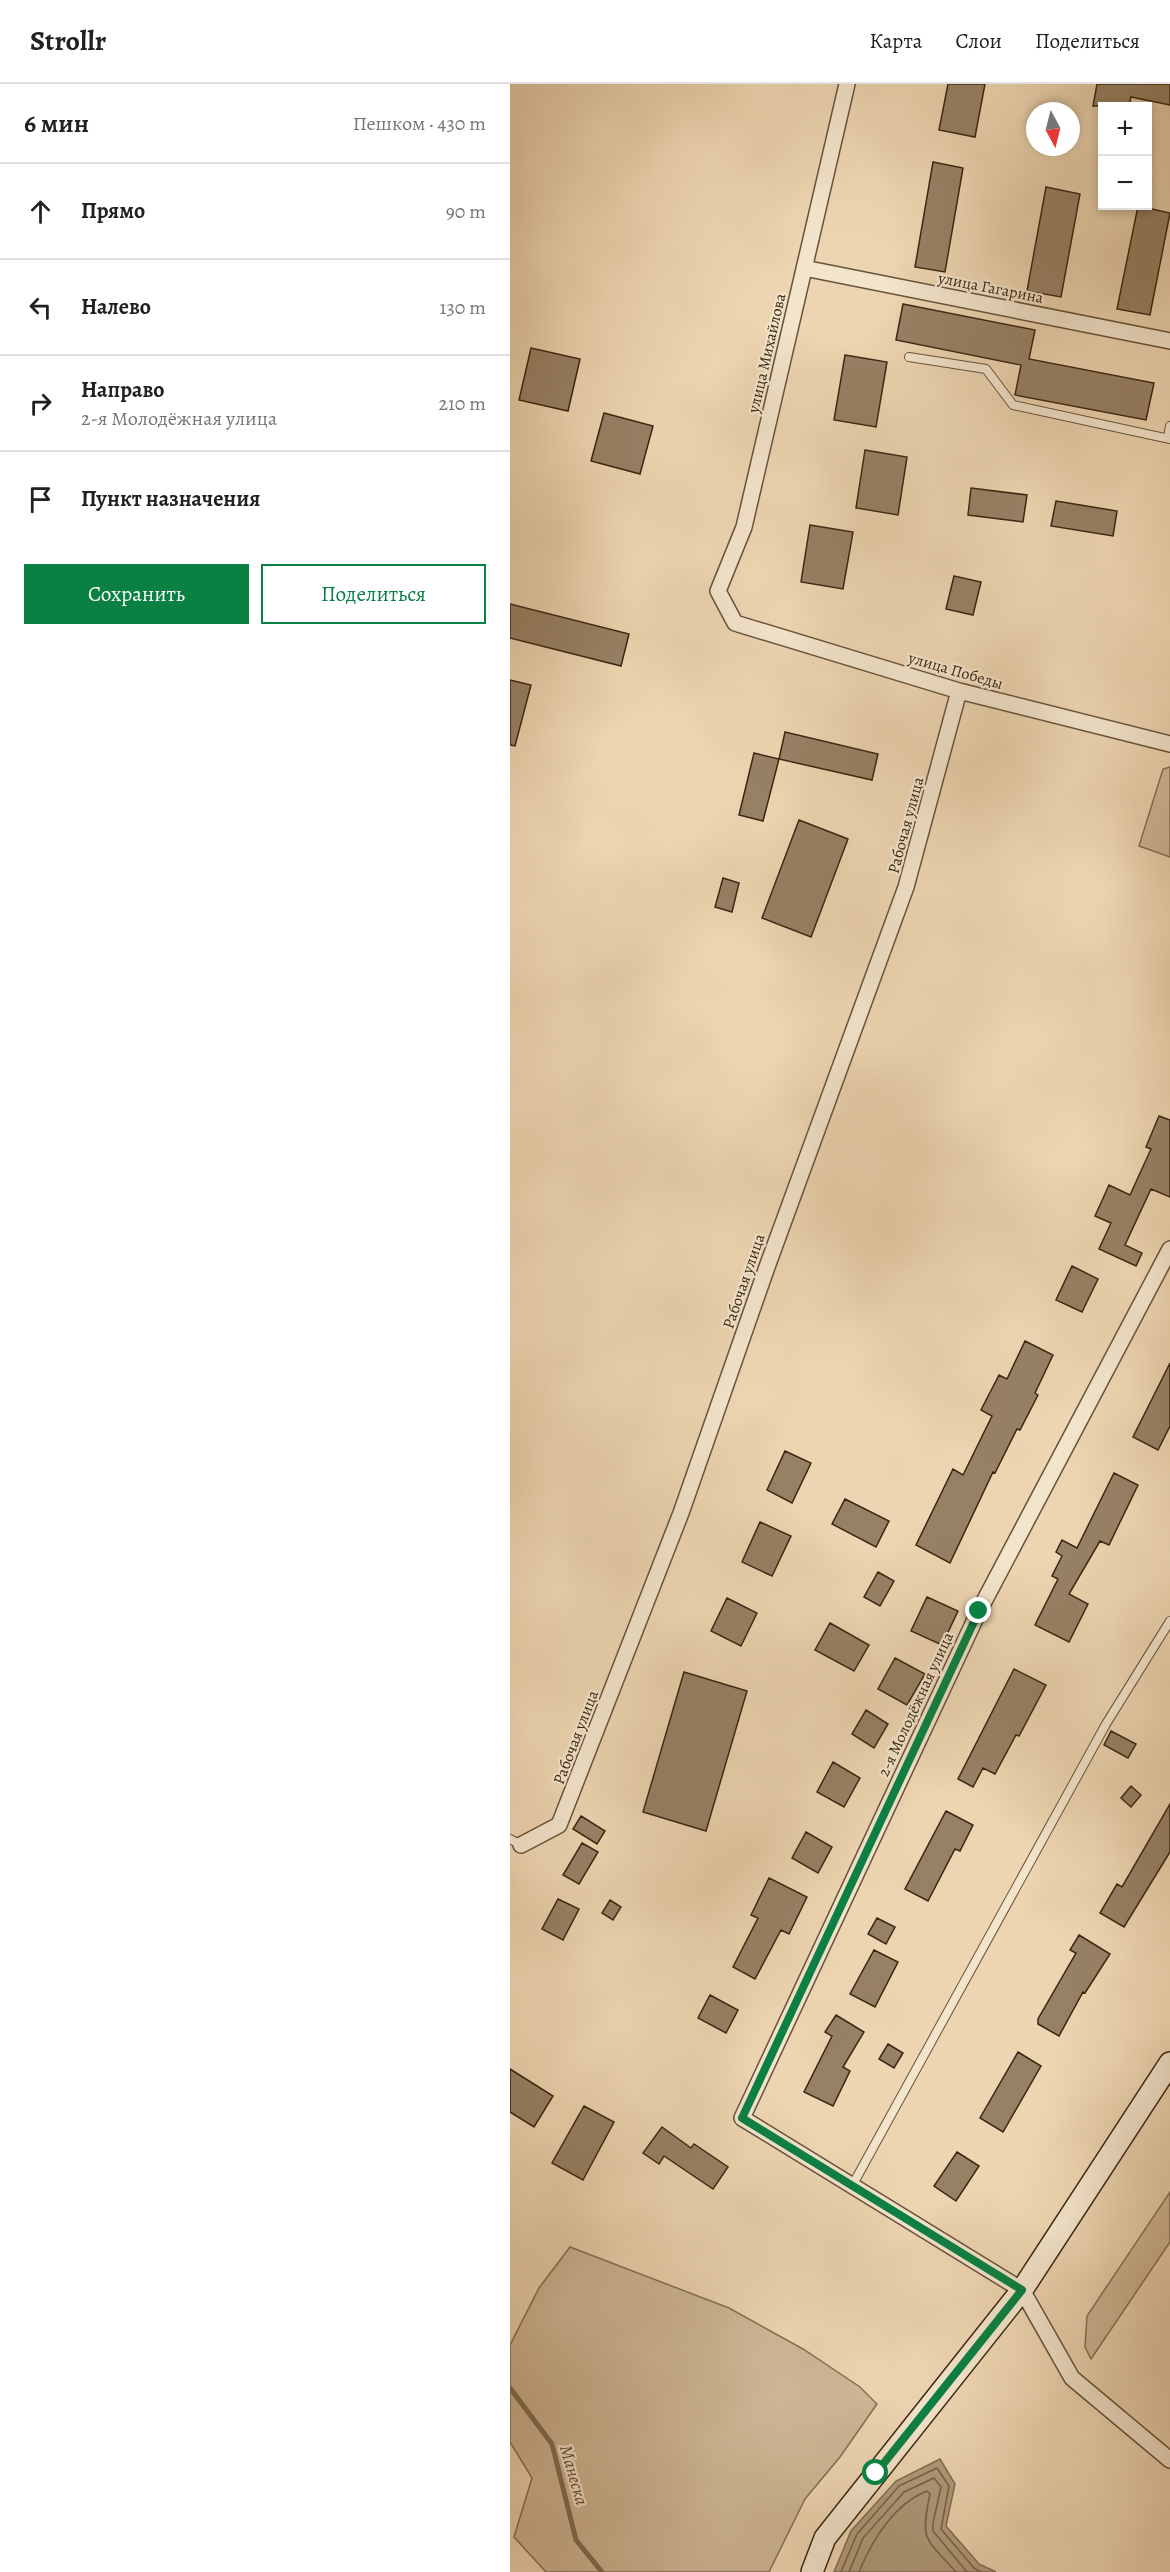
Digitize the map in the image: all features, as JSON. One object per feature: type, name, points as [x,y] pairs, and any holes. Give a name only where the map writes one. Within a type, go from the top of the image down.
[{"type":"main road","points":[[812,2572],[825,2538],[1022,2290],[1170,2063]]},
{"type":"street","name":"улица Михайлова","points":[[735,623],[718,591],[744,527],[847,84]]},
{"type":"street","name":"улица Гагарина","points":[[804,268],[1170,341]]},
{"type":"street","name":"улица Победы","points":[[735,623],[959,691],[1170,744]]},
{"type":"street","name":"Рабочая улица","points":[[515,1842],[559,1825],[681,1513],[767,1267],[906,887],[959,691]]},
{"type":"street","name":"2-я Молодёжная улица","points":[[852,2186],[742,2118],[979,1611],[1170,1249]]},
{"type":"street","points":[[852,2186],[1022,2290],[1072,2378],[1167,2452]]},
{"type":"lane","points":[[909,357],[986,369],[1013,405],[1169,439],[1170,426]]},
{"type":"lane","points":[[852,2186],[1106,1724],[1170,1621]]},
{"type":"shaded area","points":[[1170,767],[1170,857],[1139,846],[1163,769]]},
{"type":"shaded area","points":[[1170,2192],[1170,2242],[1091,2359],[1085,2347],[1087,2316]]},
{"type":"shaded area","points":[[570,2247],[729,2308],[803,2349],[860,2387],[877,2404],[840,2457],[805,2499],[769,2572],[546,2572],[514,2537],[532,2478],[510,2442],[510,2345],[539,2288]]},
{"type":"water","points":[[940,2459],[955,2484],[946,2526],[979,2564],[996,2572],[834,2572],[851,2531],[896,2481]]},
{"type":"building","points":[[948,84],[985,84],[975,137],[939,130]]},
{"type":"building","points":[[1097,84],[1170,84],[1170,105],[1131,97],[1130,102],[1098,102],[1098,106],[1093,106]]},
{"type":"building","points":[[933,162],[963,168],[945,272],[915,267]]},
{"type":"building","points":[[1046,187],[1080,194],[1061,297],[1027,291]]},
{"type":"building","points":[[1152,209],[1170,213],[1150,315],[1117,309],[1137,210]]},
{"type":"building","points":[[903,304],[1035,330],[1029,359],[1154,383],[1146,420],[1015,395],[1021,365],[896,340]]},
{"type":"building","points":[[531,348],[580,359],[568,411],[519,400]]},
{"type":"building","points":[[845,355],[887,362],[876,427],[834,420]]},
{"type":"building","points":[[604,413],[653,426],[640,474],[591,461]]},
{"type":"building","points":[[865,450],[907,457],[898,515],[856,508]]},
{"type":"building","points":[[971,488],[1027,495],[1023,522],[968,515]]},
{"type":"building","points":[[1056,501],[1117,511],[1113,536],[1051,526]]},
{"type":"building","points":[[810,525],[853,532],[843,589],[801,582]]},
{"type":"building","points":[[954,576],[981,582],[973,615],[946,609]]},
{"type":"building","points":[[510,604],[629,634],[621,666],[510,638]]},
{"type":"building","points":[[510,680],[531,685],[515,746],[510,745]]},
{"type":"building","points":[[785,732],[878,754],[872,780],[779,759]]},
{"type":"building","points":[[754,753],[779,759],[763,821],[739,815]]},
{"type":"building","points":[[799,820],[848,839],[811,937],[762,918]]},
{"type":"building","points":[[723,878],[739,883],[732,912],[715,907]]},
{"type":"building","points":[[1159,1116],[1170,1120],[1170,1197],[1151,1189],[1125,1245],[1142,1253],[1136,1266],[1099,1249],[1111,1223],[1095,1216],[1109,1185],[1130,1195],[1151,1149],[1146,1147]]},
{"type":"building","points":[[1072,1266],[1098,1279],[1082,1312],[1056,1300]]},
{"type":"building","points":[[1025,1341],[1053,1355],[1035,1393],[1038,1395],[1020,1430],[1017,1429],[995,1473],[993,1472],[950,1563],[916,1545],[953,1469],[963,1475],[992,1416],[981,1410],[999,1375],[1007,1379]]},
{"type":"building","points":[[1170,1363],[1170,1426],[1158,1450],[1133,1437]]},
{"type":"building","points":[[785,1451],[811,1463],[792,1503],[767,1490]]},
{"type":"building","points":[[1114,1473],[1138,1485],[1109,1545],[1100,1541],[1069,1594],[1088,1604],[1069,1642],[1035,1625],[1058,1579],[1052,1576],[1062,1556],[1056,1552],[1062,1540],[1077,1548]]},
{"type":"building","points":[[845,1499],[889,1521],[876,1547],[832,1524]]},
{"type":"building","points":[[760,1522],[791,1536],[772,1576],[742,1562]]},
{"type":"building","points":[[878,1572],[894,1581],[880,1606],[864,1597]]},
{"type":"building","points":[[927,1597],[958,1611],[942,1645],[911,1631]]},
{"type":"building","points":[[727,1598],[757,1613],[741,1646],[711,1631]]},
{"type":"building","points":[[830,1623],[869,1645],[854,1671],[815,1650]]},
{"type":"building","points":[[895,1658],[925,1674],[907,1705],[878,1689]]},
{"type":"building","points":[[1014,1669],[1046,1685],[1019,1736],[1016,1735],[995,1774],[983,1768],[973,1787],[958,1779]]},
{"type":"building","points":[[684,1672],[747,1691],[706,1831],[643,1812]]},
{"type":"building","points":[[866,1710],[888,1724],[874,1748],[852,1734]]},
{"type":"building","points":[[1111,1731],[1136,1744],[1128,1758],[1104,1745]]},
{"type":"building","points":[[833,1762],[860,1778],[844,1807],[817,1792]]},
{"type":"building","points":[[1131,1786],[1141,1795],[1131,1807],[1121,1798]]},
{"type":"building","points":[[1170,1804],[1170,1852],[1124,1927],[1100,1913],[1117,1884],[1122,1887]]},
{"type":"building","points":[[946,1811],[973,1825],[960,1851],[955,1849],[928,1901],[905,1889]]},
{"type":"building","points":[[581,1816],[605,1831],[597,1844],[573,1829]]},
{"type":"building","points":[[806,1832],[832,1847],[818,1873],[792,1858]]},
{"type":"building","points":[[582,1843],[598,1852],[579,1884],[563,1875]]},
{"type":"building","points":[[769,1878],[807,1897],[789,1934],[781,1930],[755,1979],[733,1967],[758,1918],[751,1915]]},
{"type":"building","points":[[558,1899],[579,1909],[563,1940],[542,1929]]},
{"type":"building","points":[[610,1900],[621,1907],[613,1920],[602,1913]]},
{"type":"building","points":[[877,1918],[895,1927],[886,1944],[868,1934]]},
{"type":"building","points":[[1079,1935],[1110,1954],[1085,1993],[1083,1992],[1059,2036],[1038,2024],[1038,2019],[1076,1953],[1070,1950]]},
{"type":"building","points":[[874,1950],[898,1962],[875,2007],[850,1994]]},
{"type":"building","points":[[710,1995],[738,2010],[726,2033],[698,2018]]},
{"type":"building","points":[[836,2015],[864,2032],[843,2067],[850,2071],[833,2106],[804,2092],[832,2036],[825,2032]]},
{"type":"building","points":[[888,2044],[903,2053],[894,2068],[879,2059]]},
{"type":"building","points":[[1018,2052],[1041,2066],[1003,2132],[980,2118]]},
{"type":"building","points":[[510,2069],[553,2096],[534,2127],[510,2112]]},
{"type":"building","points":[[584,2106],[614,2122],[583,2180],[552,2163]]},
{"type":"building","points":[[662,2127],[691,2148],[694,2144],[728,2167],[713,2189],[664,2156],[659,2164],[643,2153]]},
{"type":"building","points":[[957,2152],[979,2166],[956,2201],[934,2186]]},
{"type":"waterway","name":"Манеска","points":[[510,2388],[552,2444],[576,2540],[602,2572]]},
{"type":"route","points":[[876,2473],[1022,2290],[742,2118],[979,1611]]}]
